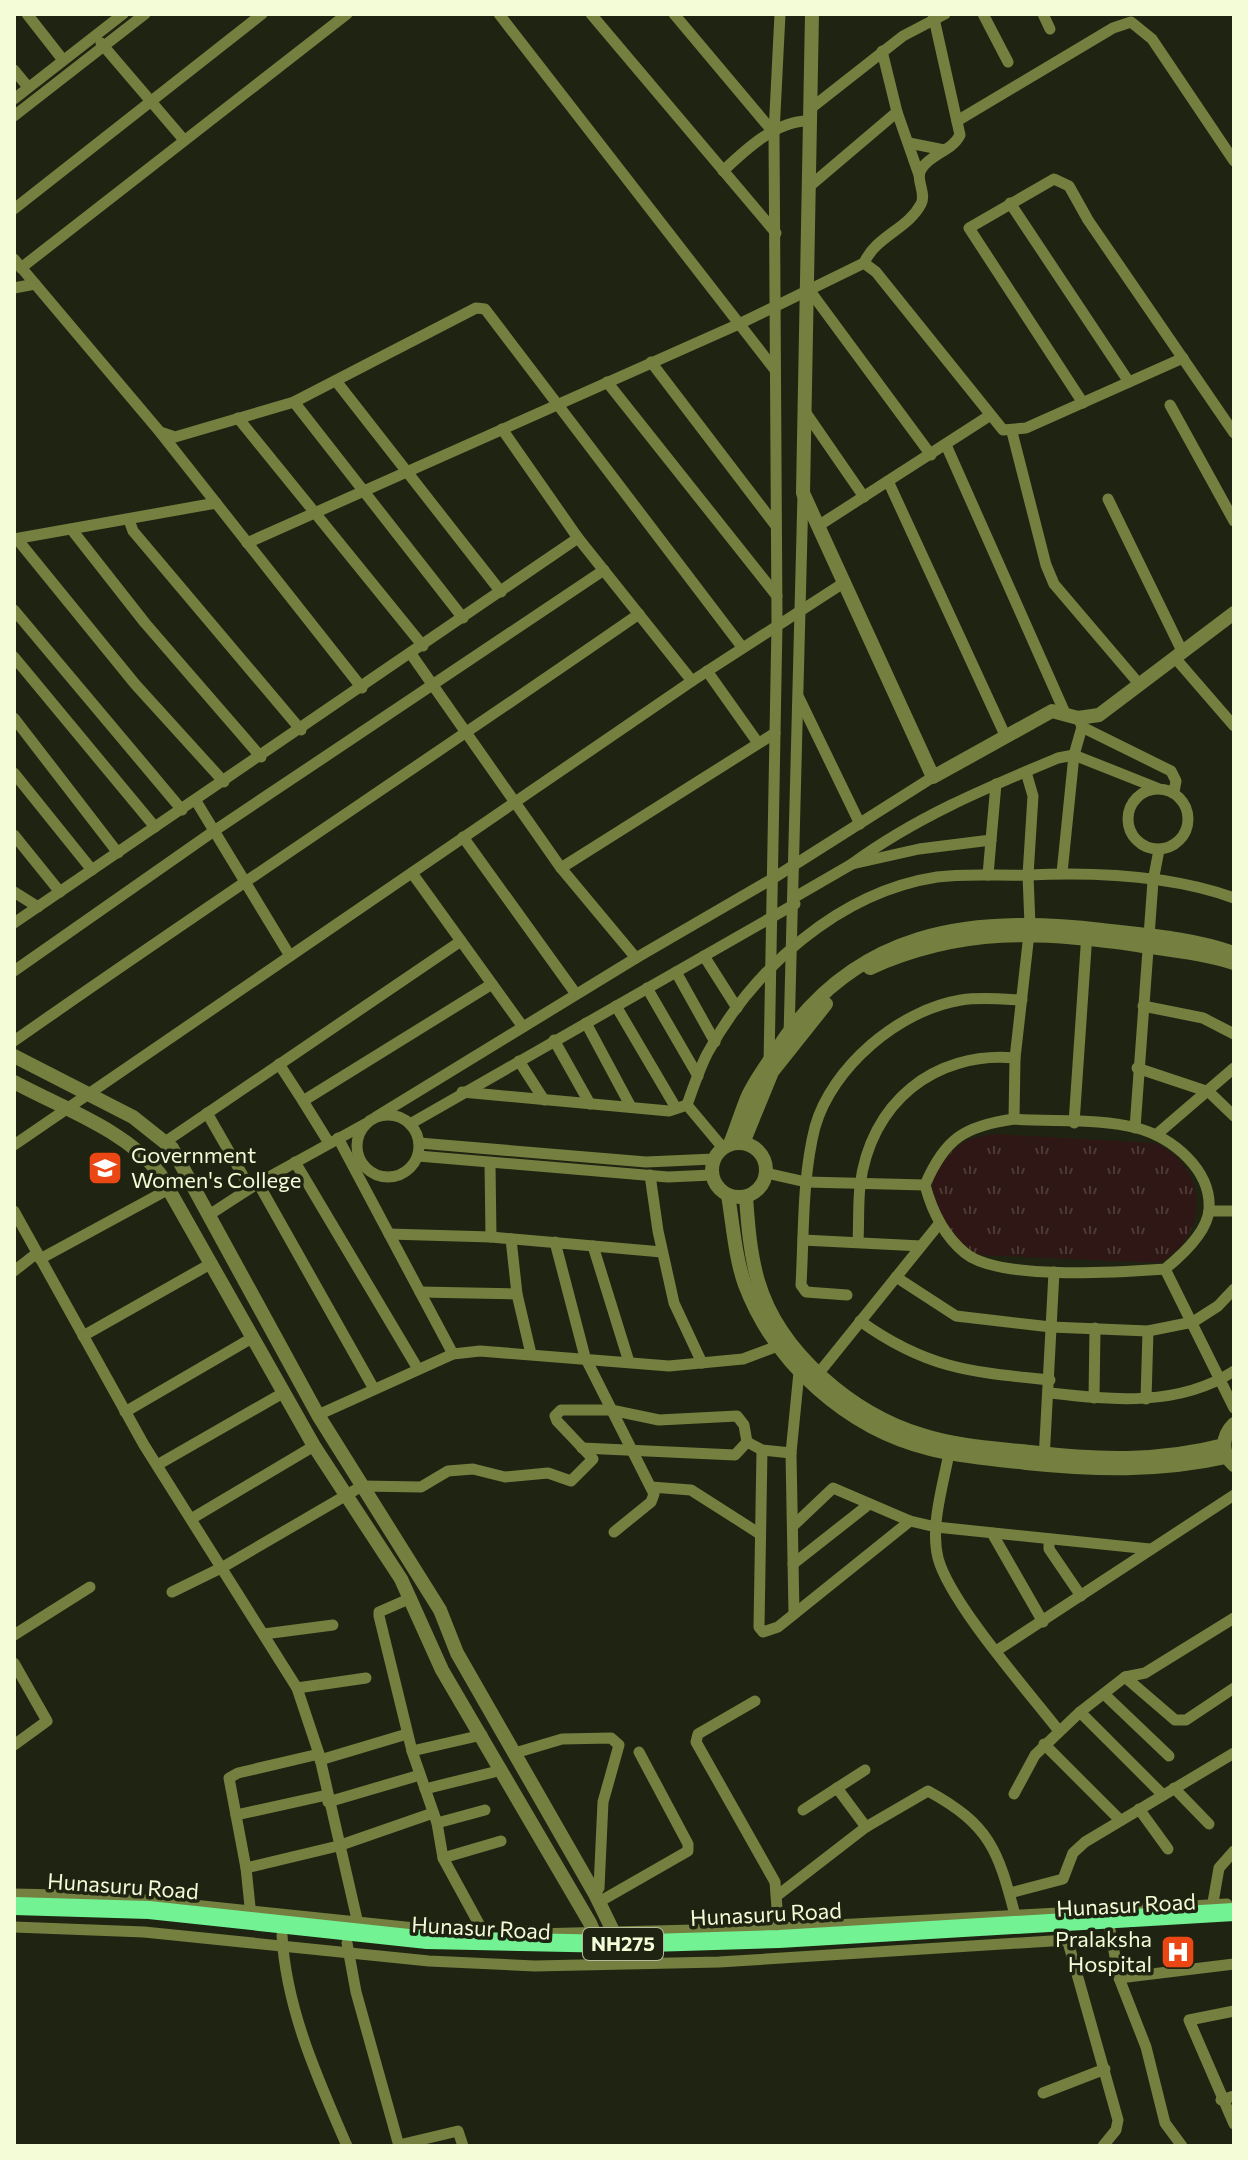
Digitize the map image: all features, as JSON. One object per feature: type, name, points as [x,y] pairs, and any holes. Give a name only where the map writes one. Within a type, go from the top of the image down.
[{"type":"highway","name":"Hunasuru Road","points":[[14,1906],[121,1908],[251,1916],[352,1937],[606,1944],[779,1934],[1064,1931],[1212,1909],[1234,1912]]},
{"type":"highway","name":"Hunasur Road","points":[[14,1917],[147,1922],[283,1940],[352,1937],[483,1955],[606,1944],[737,1953],[1064,1931],[1234,1924]]},
{"type":"street","points":[[27,14],[63,60]]},
{"type":"street","points":[[14,99],[123,14]]},
{"type":"street","points":[[14,116],[145,14]]},
{"type":"street","points":[[14,209],[262,14]]},
{"type":"street","points":[[347,14],[18,263],[160,432],[362,688]]},
{"type":"street","points":[[499,14],[665,223],[775,370]]},
{"type":"street","points":[[591,14],[776,233]]},
{"type":"street","points":[[768,1080],[777,624],[774,133],[780,14]]},
{"type":"street","points":[[788,1049],[794,946],[812,14]]},
{"type":"street","points":[[983,14],[1008,62]]},
{"type":"street","points":[[1043,14],[1050,29]]},
{"type":"street","points":[[679,16],[774,133]]},
{"type":"street","points":[[723,171],[774,133],[810,115],[882,51],[938,16],[959,138],[922,166],[919,175]]},
{"type":"street","points":[[957,121],[1113,28],[1131,22],[1152,39],[1234,161]]},
{"type":"street","points":[[95,37],[184,140]]},
{"type":"street","points":[[247,543],[312,511],[739,324],[864,263],[876,243],[919,207],[923,196],[882,51]]},
{"type":"street","points":[[14,70],[28,87]]},
{"type":"street","points":[[811,185],[897,112]]},
{"type":"street","points":[[909,143],[944,150]]},
{"type":"street","points":[[1083,403],[969,231],[972,224],[1054,179],[1065,181],[1234,433]]},
{"type":"street","points":[[1010,203],[1129,382]]},
{"type":"street","points":[[864,263],[876,272],[1003,430],[1012,432],[1183,358]]},
{"type":"street","points":[[14,288],[35,284]]},
{"type":"street","points":[[808,292],[931,455]]},
{"type":"street","points":[[160,432],[175,437],[294,402],[480,308],[489,313],[556,406],[742,647]]},
{"type":"street","points":[[651,362],[777,526]]},
{"type":"street","points":[[336,381],[501,592]]},
{"type":"street","points":[[607,382],[777,597]]},
{"type":"street","points":[[294,402],[463,618]]},
{"type":"street","points":[[1170,405],[1234,521]]},
{"type":"street","points":[[804,410],[864,497]]},
{"type":"street","points":[[802,544],[864,497],[989,416]]},
{"type":"street","points":[[238,418],[423,646]]},
{"type":"street","points":[[502,429],[578,538],[692,681]]},
{"type":"street","points":[[1012,432],[1046,565],[1054,584],[1140,685]]},
{"type":"street","points":[[946,445],[1075,720],[1062,873]]},
{"type":"street","points":[[888,481],[1005,735]]},
{"type":"street","points":[[803,493],[933,777]]},
{"type":"street","points":[[1108,499],[1179,656],[1234,726]]},
{"type":"street","points":[[16,539],[216,503]]},
{"type":"street","points":[[129,520],[133,531],[301,730]]},
{"type":"street","points":[[72,530],[145,623],[261,757]]},
{"type":"street","points":[[14,923],[301,730],[578,538]]},
{"type":"street","points":[[16,539],[135,684],[224,782]]},
{"type":"street","points":[[14,971],[214,831],[604,570]]},
{"type":"street","points":[[14,1145],[742,647],[845,582]]},
{"type":"street","points":[[14,610],[182,810]]},
{"type":"street","points":[[1075,720],[1099,715],[1234,613]]},
{"type":"street","points":[[14,1041],[244,880],[467,733],[639,614]]},
{"type":"street","points":[[411,654],[561,868],[636,958]]},
{"type":"street","points":[[14,657],[155,827]]},
{"type":"street","points":[[707,671],[758,743]]},
{"type":"street","points":[[798,696],[860,824]]},
{"type":"street","points":[[209,1215],[772,879],[933,777],[1052,711],[1171,771],[1176,781],[1174,792]]},
{"type":"street","points":[[14,718],[118,853]]},
{"type":"street","points":[[561,868],[775,733]]},
{"type":"street","points":[[410,1124],[772,918],[895,832],[996,784],[1074,755],[1174,792],[1184,801],[1189,814],[1188,827],[1182,838],[1159,850],[1143,846],[1132,835],[1127,820],[1131,804],[1142,793],[1157,788]]},
{"type":"street","points":[[1014,1119],[1015,1058],[1030,930],[1028,875],[1033,796],[1026,772]]},
{"type":"street","points":[[14,773],[92,870]]},
{"type":"street","points":[[988,875],[996,784]]},
{"type":"street","points":[[196,801],[290,956]]},
{"type":"street","points":[[14,835],[60,892]]},
{"type":"street","points":[[463,837],[576,994]]},
{"type":"street","points":[[852,864],[919,849],[991,840]]},
{"type":"street","points":[[1135,1128],[1153,881],[1159,850]]},
{"type":"street","points":[[412,873],[523,1027]]},
{"type":"street","points":[[682,1107],[715,1042],[737,1008],[772,968],[794,946],[833,918],[884,892],[936,877],[1062,873],[1153,881],[1234,898]]},
{"type":"street","points":[[14,892],[38,907]]},
{"type":"street","points":[[728,1148],[748,1095],[790,1029],[835,982],[892,947],[951,929],[995,923],[1030,930],[1086,933],[1234,953]]},
{"type":"street","points":[[712,1175],[788,1049],[815,1014],[866,970],[926,946],[1030,930]]},
{"type":"street","points":[[1074,1123],[1086,933]]},
{"type":"street","points":[[165,1142],[461,941]]},
{"type":"street","points":[[1151,941],[1234,963]]},
{"type":"street","points":[[704,956],[737,1008]]},
{"type":"street","points":[[676,972],[715,1042]]},
{"type":"street","points":[[303,1101],[492,984]]},
{"type":"street","points":[[647,988],[698,1076]]},
{"type":"street","points":[[847,1295],[806,1292],[801,1285],[806,1182],[816,1123],[831,1093],[877,1040],[902,1023],[958,1001],[1022,1000]]},
{"type":"street","points":[[616,1006],[682,1107],[728,1148]]},
{"type":"street","points":[[1143,1006],[1203,1018],[1234,1034]]},
{"type":"street","points":[[586,1023],[631,1107]]},
{"type":"street","points":[[554,1040],[590,1104]]},
{"type":"street","points":[[14,1056],[133,1117],[165,1142],[209,1215],[318,1415],[440,1610],[457,1653],[597,1898],[606,1944]]},
{"type":"street","points":[[858,1242],[860,1183],[874,1139],[893,1105],[922,1078],[953,1062],[991,1056],[1015,1058]]},
{"type":"street","points":[[519,1061],[544,1100]]},
{"type":"street","points":[[279,1064],[333,1141],[389,1234],[453,1354]]},
{"type":"street","points":[[1137,1068],[1209,1092],[1234,1116]]},
{"type":"street","points":[[1156,1135],[1234,1068]]},
{"type":"street","points":[[14,1082],[150,1161],[212,1263],[314,1446],[411,1598],[442,1670],[606,1944]]},
{"type":"street","points":[[462,1092],[631,1107],[682,1107]]},
{"type":"street","points":[[207,1113],[254,1186],[374,1389]]},
{"type":"street","points":[[376,1117],[388,1115],[410,1124]]},
{"type":"street","points":[[1014,1119],[1135,1128],[1156,1135],[1182,1150],[1204,1180],[1209,1211],[1200,1232],[1165,1269],[1054,1272],[980,1262],[965,1253],[939,1224],[925,1185],[950,1142],[978,1124],[1014,1119]]},
{"type":"street","points":[[365,1124],[356,1147],[359,1159],[377,1176],[401,1175],[418,1150]]},
{"type":"street","points":[[410,1124],[418,1150]]},
{"type":"street","points":[[418,1150],[646,1162],[728,1148],[763,1157],[766,1173],[756,1192],[746,1197],[720,1191],[712,1175]]},
{"type":"street","points":[[418,1150],[490,1163],[650,1175],[712,1175]]},
{"type":"street","points":[[295,1162],[418,1369]]},
{"type":"street","points":[[490,1163],[491,1237]]},
{"type":"street","points":[[766,1173],[806,1182],[925,1185]]},
{"type":"street","points":[[650,1175],[674,1303],[702,1363]]},
{"type":"street","points":[[14,1271],[169,1189]]},
{"type":"street","points":[[728,1195],[745,1285],[814,1378],[855,1418],[914,1444],[949,1453],[1044,1459],[1140,1470],[1228,1456],[1228,1431],[1234,1424]]},
{"type":"street","points":[[746,1197],[749,1242],[759,1284],[799,1372],[791,1453],[794,1614]]},
{"type":"street","points":[[14,1211],[125,1412],[297,1688],[319,1757],[338,1846],[352,1937],[399,2146],[458,2131],[463,2146]]},
{"type":"street","points":[[1209,1211],[1234,1211]]},
{"type":"street","points":[[814,1378],[939,1224]]},
{"type":"street","points":[[389,1234],[491,1237],[662,1252]]},
{"type":"street","points":[[511,1239],[517,1294],[531,1354]]},
{"type":"street","points":[[803,1240],[921,1246]]},
{"type":"street","points":[[555,1242],[585,1357],[654,1494],[651,1502],[614,1532]]},
{"type":"street","points":[[593,1246],[629,1362]]},
{"type":"street","points":[[83,1336],[212,1263]]},
{"type":"street","points":[[1165,1269],[1234,1408]]},
{"type":"street","points":[[1044,1459],[1050,1393],[1054,1272]]},
{"type":"street","points":[[896,1277],[956,1316],[1051,1327],[1148,1331],[1193,1322],[1218,1306],[1234,1289]]},
{"type":"street","points":[[420,1292],[517,1294]]},
{"type":"street","points":[[860,1321],[900,1349],[931,1362],[965,1371],[1050,1380]]},
{"type":"street","points":[[1094,1398],[1095,1328]]},
{"type":"street","points":[[1146,1399],[1148,1331]]},
{"type":"street","points":[[125,1412],[252,1338]]},
{"type":"street","points":[[318,1415],[453,1354],[480,1351],[669,1366],[743,1359],[786,1343]]},
{"type":"street","points":[[1050,1393],[1146,1399],[1186,1393],[1234,1371]]},
{"type":"street","points":[[799,1372],[891,1424],[924,1436],[1044,1459]]},
{"type":"street","points":[[159,1464],[283,1393]]},
{"type":"street","points":[[172,1592],[223,1567],[362,1486],[421,1487],[448,1471],[473,1469],[505,1477],[548,1473],[571,1481],[592,1464],[593,1459],[557,1421],[557,1413],[611,1410],[659,1420],[737,1416],[744,1425],[747,1442]]},
{"type":"street","points":[[747,1442],[762,1450],[791,1453]]},
{"type":"street","points":[[582,1448],[735,1455],[747,1442]]},
{"type":"street","points":[[191,1519],[314,1446]]},
{"type":"street","points":[[762,1450],[759,1627],[767,1634],[910,1521]]},
{"type":"street","points":[[949,1453],[936,1527],[938,1557],[946,1577],[996,1651],[1059,1731]]},
{"type":"street","points":[[651,1487],[691,1490],[760,1534]]},
{"type":"street","points":[[793,1526],[833,1488],[910,1521],[936,1527],[1150,1549]]},
{"type":"street","points":[[996,1651],[1234,1495]]},
{"type":"street","points":[[793,1564],[868,1505]]},
{"type":"street","points":[[992,1533],[1043,1622]]},
{"type":"street","points":[[1049,1539],[1049,1549],[1081,1596]]},
{"type":"street","points":[[14,1635],[90,1587]]},
{"type":"street","points":[[411,1598],[379,1612],[379,1616],[407,1734],[435,1818],[443,1858],[484,1939]]},
{"type":"street","points":[[1014,1794],[1044,1744],[1080,1712],[1125,1677],[1145,1673],[1234,1618]]},
{"type":"street","points":[[264,1634],[333,1625]]},
{"type":"street","points":[[14,1663],[47,1721],[14,1745]]},
{"type":"street","points":[[1125,1677],[1175,1720],[1186,1720],[1234,1688]]},
{"type":"street","points":[[297,1688],[366,1678]]},
{"type":"street","points":[[1104,1694],[1169,1756]]},
{"type":"street","points":[[755,1701],[698,1734],[696,1742],[766,1861],[778,1895],[779,1934],[1015,1915],[1212,1909],[1234,1903]]},
{"type":"street","points":[[1080,1712],[1163,1795]]},
{"type":"street","points":[[14,1894],[107,1896],[251,1916],[232,1774],[319,1757],[407,1734]]},
{"type":"street","points":[[412,1751],[482,1735]]},
{"type":"street","points":[[515,1753],[562,1739],[611,1738],[619,1745],[603,1802],[597,1898]]},
{"type":"street","points":[[1044,1744],[1120,1820]]},
{"type":"street","points":[[597,1898],[688,1851],[688,1844],[639,1752]]},
{"type":"street","points":[[1010,1893],[1063,1879],[1073,1853],[1120,1820],[1234,1753]]},
{"type":"street","points":[[425,1789],[502,1770]]},
{"type":"street","points":[[803,1810],[865,1770]]},
{"type":"street","points":[[236,1815],[328,1798],[420,1775]]},
{"type":"street","points":[[837,1788],[866,1827]]},
{"type":"street","points":[[1174,1788],[1209,1824]]},
{"type":"street","points":[[778,1895],[866,1827],[928,1791],[948,1801],[988,1837],[1003,1865],[1015,1915]]},
{"type":"street","points":[[1139,1809],[1168,1849]]},
{"type":"street","points":[[246,1868],[435,1818],[485,1810]]},
{"type":"street","points":[[443,1858],[501,1841]]},
{"type":"street","points":[[1212,1909],[1219,1868],[1234,1851]]},
{"type":"street","points":[[14,1927],[283,1940],[306,2048],[347,2146]]},
{"type":"street","points":[[1110,1930],[1119,1978],[1146,2047],[1165,2123],[1182,2146]]},
{"type":"street","points":[[352,1937],[535,1966],[719,1962],[1064,1931],[1118,2120],[1116,2130],[1103,2146]]},
{"type":"street","points":[[1119,1978],[1234,1964]]},
{"type":"street","points":[[1234,2011],[1189,2020],[1221,2100],[1234,2124]]},
{"type":"street","points":[[1043,2093],[1105,2069]]},
{"type":"street","points":[[1221,2100],[1234,2096]]},
{"type":"green space","points":[[994,1134],[1155,1143],[1173,1154],[1193,1184],[1195,1219],[1188,1236],[1176,1251],[1159,1263],[976,1255],[953,1242],[932,1195],[932,1186],[937,1169],[954,1149],[969,1139]]},
{"type":"place","name":"Government Women's College","points":[[105,1168]]},
{"type":"place","name":"Pralaksha Hospital","points":[[1178,1952]]}]
